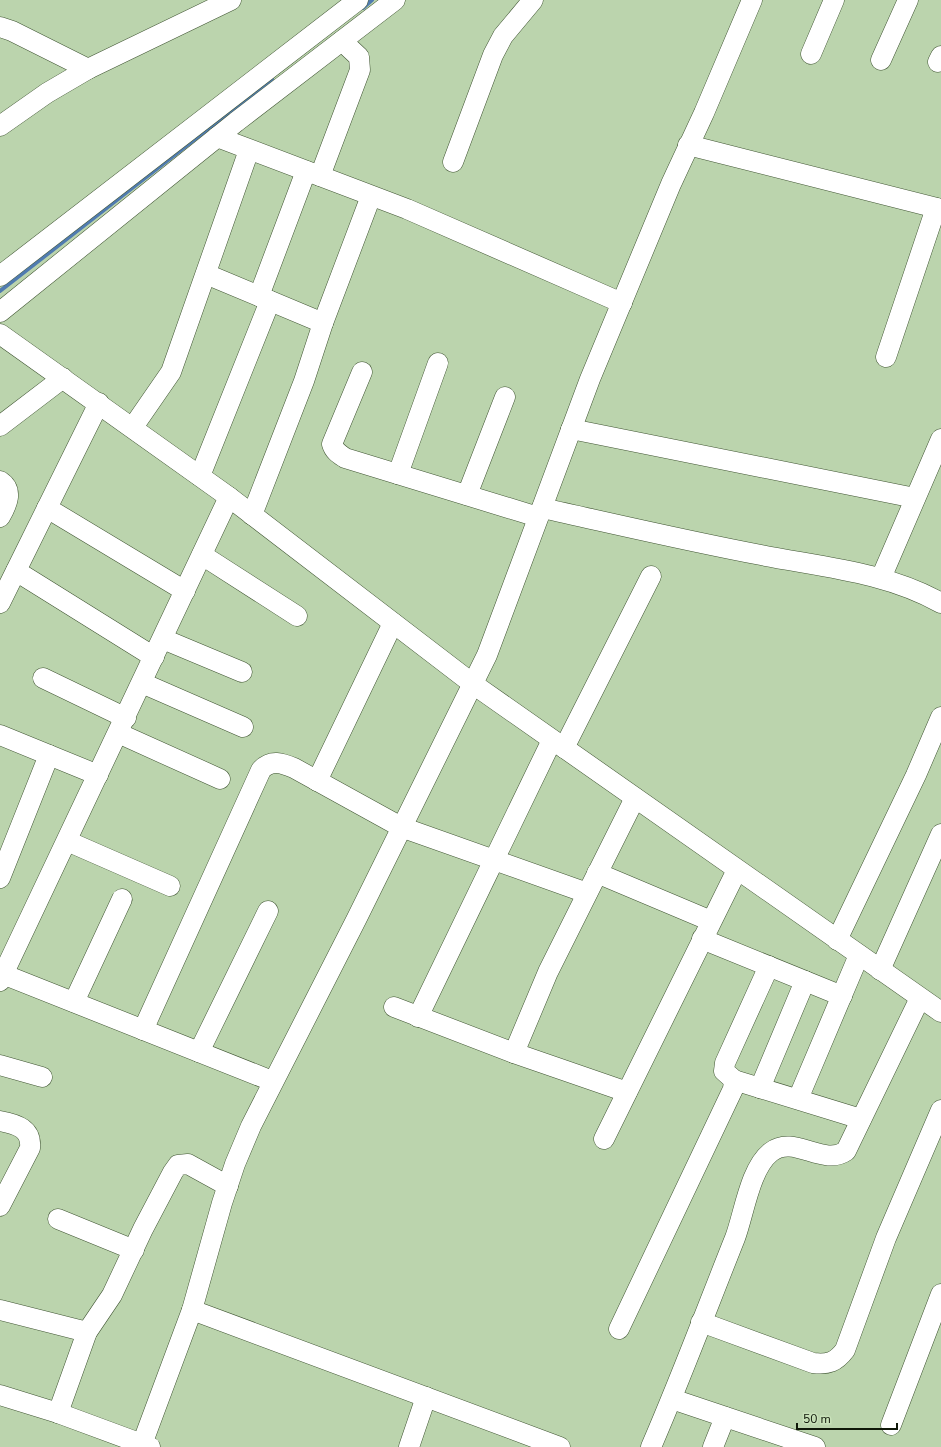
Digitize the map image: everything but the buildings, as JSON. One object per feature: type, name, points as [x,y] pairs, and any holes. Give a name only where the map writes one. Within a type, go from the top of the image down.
[{"type":"street","points":[[0,276],[358,0]]},
{"type":"street","points":[[0,312],[217,137],[396,0]]},
{"type":"street","points":[[453,162],[492,55],[503,36],[533,0]]},
{"type":"street","points":[[0,1395],[58,1413],[145,1446],[192,1310],[228,1186],[248,1133],[272,1081],[354,925],[401,827],[473,684],[498,629],[571,429],[688,145],[707,106],[752,0]]},
{"type":"street","points":[[811,54],[834,0]]},
{"type":"street","points":[[880,60],[908,0]]},
{"type":"street","points":[[0,126],[47,93],[88,69],[227,1]]},
{"type":"street","points":[[0,27],[12,31],[88,69]]},
{"type":"street","points":[[200,476],[264,298],[313,174],[360,70],[359,57],[342,41]]},
{"type":"street","points":[[217,137],[407,210],[622,303]]},
{"type":"street","points":[[688,145],[939,208],[886,357]]},
{"type":"street","points":[[133,427],[171,372],[249,150]]},
{"type":"street","points":[[252,515],[304,381],[323,322],[371,196]]},
{"type":"street","points":[[206,274],[323,322]]},
{"type":"street","points":[[0,334],[133,427],[229,497],[473,684],[941,1012]]},
{"type":"street","points":[[398,474],[438,363]]},
{"type":"street","points":[[362,372],[335,433],[332,444],[333,449],[345,458],[467,495],[540,513],[881,578],[925,594],[941,603]]},
{"type":"street","points":[[0,426],[63,378]]},
{"type":"street","points":[[467,495],[505,397]]},
{"type":"street","points":[[0,603],[99,403]]},
{"type":"street","points":[[571,429],[915,498]]},
{"type":"street","points":[[881,578],[941,439]]},
{"type":"street","points":[[0,481],[8,488],[9,495],[0,517]]},
{"type":"street","points":[[229,497],[122,726],[1,976],[74,1002],[272,1081]]},
{"type":"street","points":[[47,508],[185,591]]},
{"type":"street","points":[[202,555],[297,616]]},
{"type":"street","points":[[16,571],[154,657]]},
{"type":"street","points":[[418,1017],[493,861],[651,576]]},
{"type":"street","points":[[316,781],[393,623]]},
{"type":"street","points":[[163,639],[242,672]]},
{"type":"street","points":[[43,678],[122,726],[220,779]]},
{"type":"street","points":[[142,683],[243,726]]},
{"type":"street","points":[[837,940],[916,775],[941,717]]},
{"type":"street","points":[[0,736],[98,775]]},
{"type":"street","points":[[0,878],[49,755]]},
{"type":"street","points":[[143,1030],[261,770],[266,765],[278,762],[294,768],[401,827],[493,861],[587,893]]},
{"type":"street","points":[[514,1053],[548,972],[635,798]]},
{"type":"street","points":[[880,970],[941,834]]},
{"type":"street","points":[[67,841],[170,886]]},
{"type":"street","points":[[604,1138],[737,870]]},
{"type":"street","points":[[597,872],[711,921]]},
{"type":"street","points":[[74,1002],[122,899]]},
{"type":"street","points":[[199,1052],[268,911]]},
{"type":"street","points":[[702,939],[842,996]]},
{"type":"street","points":[[798,1100],[858,955]]},
{"type":"street","points":[[769,966],[725,1063],[724,1071],[734,1080],[861,1119]]},
{"type":"street","points":[[760,1088],[805,981]]},
{"type":"street","points":[[651,1447],[672,1398],[735,1237],[752,1186],[765,1157],[779,1147],[787,1146],[825,1154],[842,1154],[846,1151],[920,998]]},
{"type":"street","points":[[394,1007],[514,1053],[627,1092]]},
{"type":"street","points":[[0,1065],[42,1077]]},
{"type":"street","points":[[619,1329],[733,1089],[734,1080]]},
{"type":"street","points":[[701,1322],[813,1363],[824,1365],[840,1358],[845,1350],[886,1238],[941,1110]]},
{"type":"street","points":[[0,1121],[24,1130],[30,1136],[31,1141],[30,1148],[0,1206]]},
{"type":"street","points":[[58,1413],[87,1332],[112,1295],[162,1193],[178,1165],[188,1164],[228,1186]]},
{"type":"street","points":[[58,1219],[134,1250]]},
{"type":"street","points":[[890,1425],[941,1294]]},
{"type":"street","points":[[0,1310],[87,1332]]},
{"type":"street","points":[[192,1310],[560,1447]]},
{"type":"street","points":[[409,1447],[426,1397]]},
{"type":"street","points":[[672,1398],[815,1447]]},
{"type":"street","points":[[713,1447],[725,1417]]},
{"type":"waterway","points":[[363,8],[372,0]]},
{"type":"waterway","points":[[0,291],[272,79]]}]
